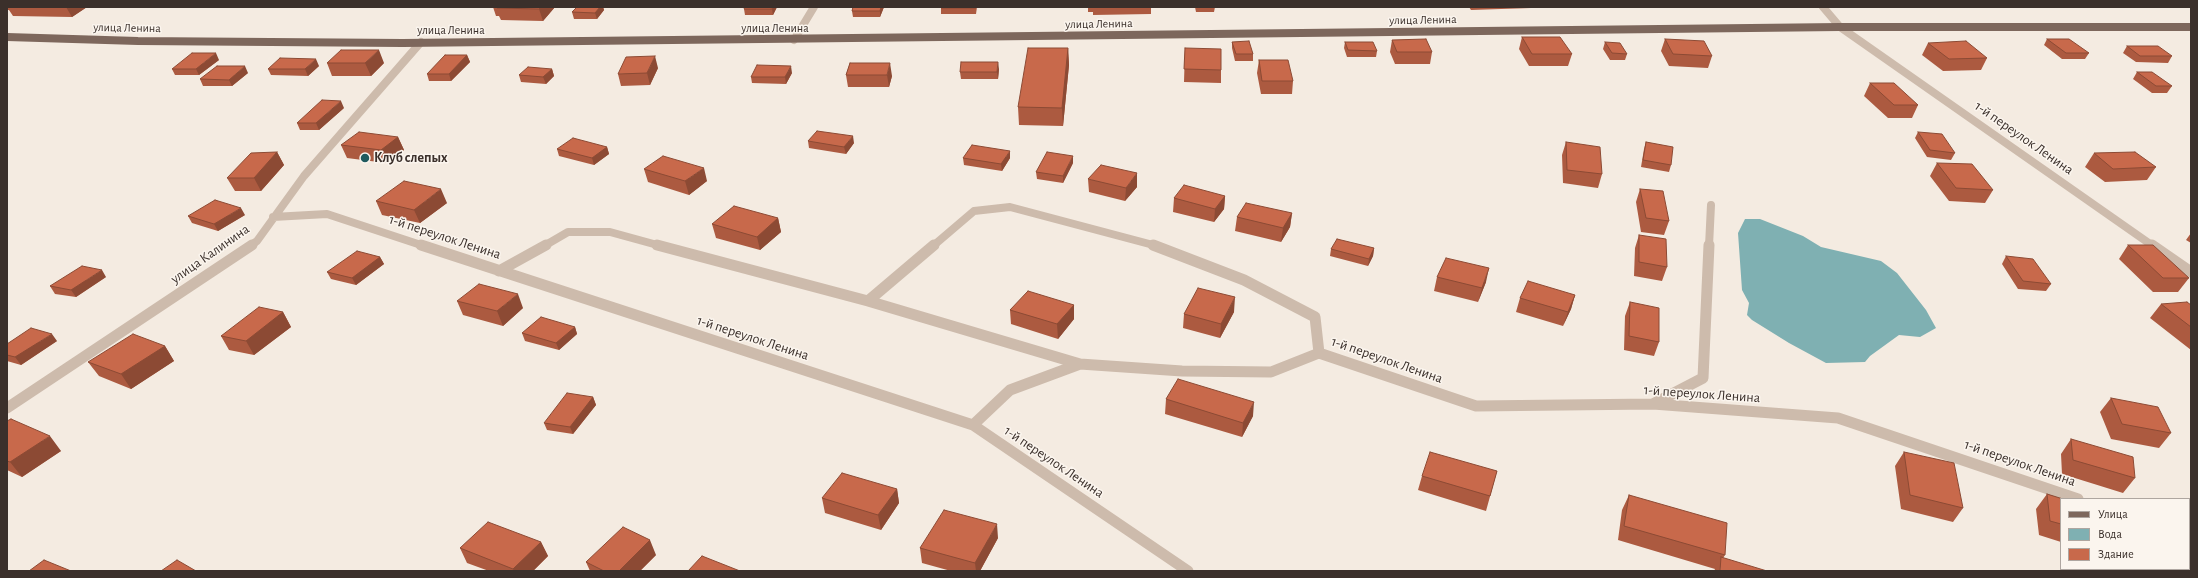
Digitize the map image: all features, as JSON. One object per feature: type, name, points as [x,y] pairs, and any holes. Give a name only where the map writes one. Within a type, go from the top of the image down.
[{"type":"main road","name":"улица Ленина","points":[[7,37],[138,42],[421,42],[794,40],[1840,27],[2191,27]]},
{"type":"street","points":[[794,40],[814,7]]},
{"type":"street","name":"1-й переулок Ленина","points":[[1823,7],[1840,27],[2191,272]]},
{"type":"street","name":"улица Калинина","points":[[7,408],[257,241],[304,176],[421,42]]},
{"type":"street","points":[[1653,404],[1703,378],[1711,205]]},
{"type":"street","points":[[500,271],[568,232],[610,232],[868,301],[1080,364],[1182,371],[1271,372],[1319,353],[1315,317],[1244,280],[1162,247],[1010,207],[974,211],[868,301]]},
{"type":"street","name":"1-й переулок Ленина","points":[[273,217],[327,214],[973,425],[1188,571]]},
{"type":"street","name":"1-й переулок Ленина","points":[[1319,353],[1476,406],[1653,404],[1838,418],[2075,498]]},
{"type":"street","points":[[973,425],[1010,390],[1080,364]]},
{"type":"water","points":[[1745,219],[1760,219],[1803,236],[1821,247],[1881,261],[1897,273],[1926,310],[1936,328],[1920,337],[1899,335],[1870,356],[1865,362],[1826,363],[1789,343],[1752,320],[1747,315],[1749,303],[1742,290],[1738,233]]},
{"type":"building","points":[[541,7],[539,9],[497,8]]},
{"type":"building","points":[[577,7],[600,7],[595,13],[572,12]]},
{"type":"building","points":[[745,7],[773,7],[772,9],[744,9]]},
{"type":"building","points":[[853,7],[881,7],[880,11],[852,11]]},
{"type":"building","points":[[976,7],[976,8],[941,8]]},
{"type":"building","points":[[1522,37],[1560,37],[1572,54],[1532,54]]},
{"type":"building","points":[[1426,39],[1432,52],[1397,52],[1392,40]]},
{"type":"building","points":[[1665,39],[1704,41],[1712,56],[1673,54]]},
{"type":"building","points":[[2047,39],[2069,39],[2089,53],[2066,53]]},
{"type":"building","points":[[1249,41],[1253,54],[1236,54],[1232,42]]},
{"type":"building","points":[[1966,41],[1987,58],[1949,59],[1928,43]]},
{"type":"building","points":[[1345,42],[1373,42],[1377,51],[1348,50]]},
{"type":"building","points":[[1605,42],[1620,43],[1627,54],[1612,53]]},
{"type":"building","points":[[2127,46],[2158,46],[2172,56],[2140,56]]},
{"type":"building","points":[[1028,48],[1068,48],[1062,108],[1018,107]]},
{"type":"building","points":[[1185,48],[1221,49],[1221,70],[1184,69]]},
{"type":"building","points":[[341,50],[379,50],[365,63],[327,63]]},
{"type":"building","points":[[192,53],[216,53],[196,69],[172,69]]},
{"type":"building","points":[[445,55],[467,55],[449,74],[427,74]]},
{"type":"building","points":[[655,56],[647,73],[618,74],[626,57]]},
{"type":"building","points":[[280,58],[316,59],[305,69],[268,69]]},
{"type":"building","points":[[1259,60],[1288,60],[1293,81],[1262,81]]},
{"type":"building","points":[[961,62],[998,62],[997,72],[960,72]]},
{"type":"building","points":[[850,63],[890,63],[887,75],[846,75]]},
{"type":"building","points":[[757,65],[791,66],[785,77],[751,77]]},
{"type":"building","points":[[217,66],[245,66],[229,80],[200,79]]},
{"type":"building","points":[[528,67],[552,69],[543,77],[519,75]]},
{"type":"building","points":[[2137,72],[2152,72],[2172,86],[2156,86]]},
{"type":"building","points":[[1870,83],[1894,83],[1918,105],[1894,105]]},
{"type":"building","points":[[322,100],[341,101],[316,123],[297,123]]},
{"type":"building","points":[[817,131],[853,136],[844,147],[808,141]]},
{"type":"building","points":[[359,132],[398,137],[381,150],[341,145]]},
{"type":"building","points":[[1918,132],[1942,134],[1955,153],[1930,150]]},
{"type":"building","points":[[573,138],[607,147],[592,158],[557,149]]},
{"type":"building","points":[[1566,142],[1600,147],[1602,174],[1567,170]]},
{"type":"building","points":[[1646,142],[1673,147],[1671,165],[1643,160]]},
{"type":"building","points":[[972,145],[1010,151],[1001,164],[963,158]]},
{"type":"building","points":[[277,152],[254,178],[227,178],[251,153]]},
{"type":"building","points":[[1047,152],[1073,156],[1063,176],[1036,172]]},
{"type":"building","points":[[2135,152],[2156,167],[2113,169],[2094,153]]},
{"type":"building","points":[[663,156],[704,168],[685,181],[644,169]]},
{"type":"building","points":[[1937,163],[1972,164],[1993,190],[1956,188]]},
{"type":"building","points":[[1101,165],[1137,173],[1126,188],[1088,179]]},
{"type":"building","points":[[404,181],[441,189],[414,210],[376,201]]},
{"type":"building","points":[[1184,185],[1225,196],[1215,209],[1174,198]]},
{"type":"building","points":[[1640,189],[1663,191],[1669,221],[1646,218]]},
{"type":"building","points":[[215,200],[241,208],[214,224],[188,216]]},
{"type":"building","points":[[1246,203],[1292,213],[1283,228],[1237,217]]},
{"type":"building","points":[[734,206],[778,218],[757,237],[712,224]]},
{"type":"building","points":[[1639,235],[1666,239],[1667,267],[1639,262]]},
{"type":"building","points":[[1337,239],[1374,248],[1369,259],[1331,249]]},
{"type":"building","points":[[2128,245],[2153,245],[2189,278],[2163,278]]},
{"type":"building","points":[[357,251],[380,257],[352,278],[327,272]]},
{"type":"building","points":[[2006,256],[2033,259],[2051,284],[2023,281]]},
{"type":"building","points":[[1446,258],[1489,268],[1482,288],[1437,277]]},
{"type":"building","points":[[82,266],[102,270],[71,290],[50,286]]},
{"type":"building","points":[[1528,281],[1575,295],[1568,312],[1520,298]]},
{"type":"building","points":[[479,284],[518,294],[497,311],[457,301]]},
{"type":"building","points":[[1198,288],[1235,297],[1221,324],[1184,314]]},
{"type":"building","points":[[1028,291],[1074,305],[1057,324],[1010,310]]},
{"type":"building","points":[[1630,302],[1659,308],[1659,342],[1629,336]]},
{"type":"building","points":[[2187,302],[2191,305],[2191,327],[2161,304]]},
{"type":"building","points":[[259,307],[283,312],[246,341],[221,336]]},
{"type":"building","points":[[541,317],[575,327],[556,343],[522,333]]},
{"type":"building","points":[[31,328],[52,334],[15,357],[7,355],[7,344]]},
{"type":"building","points":[[133,334],[165,346],[121,374],[88,362]]},
{"type":"building","points":[[1178,379],[1254,402],[1243,423],[1166,399]]},
{"type":"building","points":[[567,393],[593,397],[570,427],[544,423]]},
{"type":"building","points":[[2111,398],[2158,407],[2171,433],[2122,424]]},
{"type":"building","points":[[11,419],[50,436],[10,462],[7,461],[7,421]]},
{"type":"building","points":[[2071,439],[2133,457],[2135,478],[2073,460]]},
{"type":"building","points":[[1430,452],[1497,471],[1490,496],[1422,476]]},
{"type":"building","points":[[1904,452],[1954,463],[1963,508],[1910,495]]},
{"type":"building","points":[[842,473],[897,489],[878,515],[822,498]]},
{"type":"building","points":[[2047,494],[2060,498],[2060,524],[2050,521]]},
{"type":"building","points":[[1629,495],[1727,523],[1725,555],[1624,526]]},
{"type":"building","points":[[944,510],[997,524],[975,563],[920,548]]},
{"type":"building","points":[[488,522],[541,542],[513,569],[460,548]]},
{"type":"building","points":[[623,527],[650,540],[619,571],[604,571],[586,562]]},
{"type":"building","points":[[702,556],[740,571],[688,571]]},
{"type":"building","points":[[1721,557],[1767,571],[1720,571]]},
{"type":"building","points":[[44,560],[71,571],[29,571]]},
{"type":"building","points":[[177,560],[196,571],[161,571]]},
{"type":"place","name":"Клуб слепых","points":[[365,158]]}]
